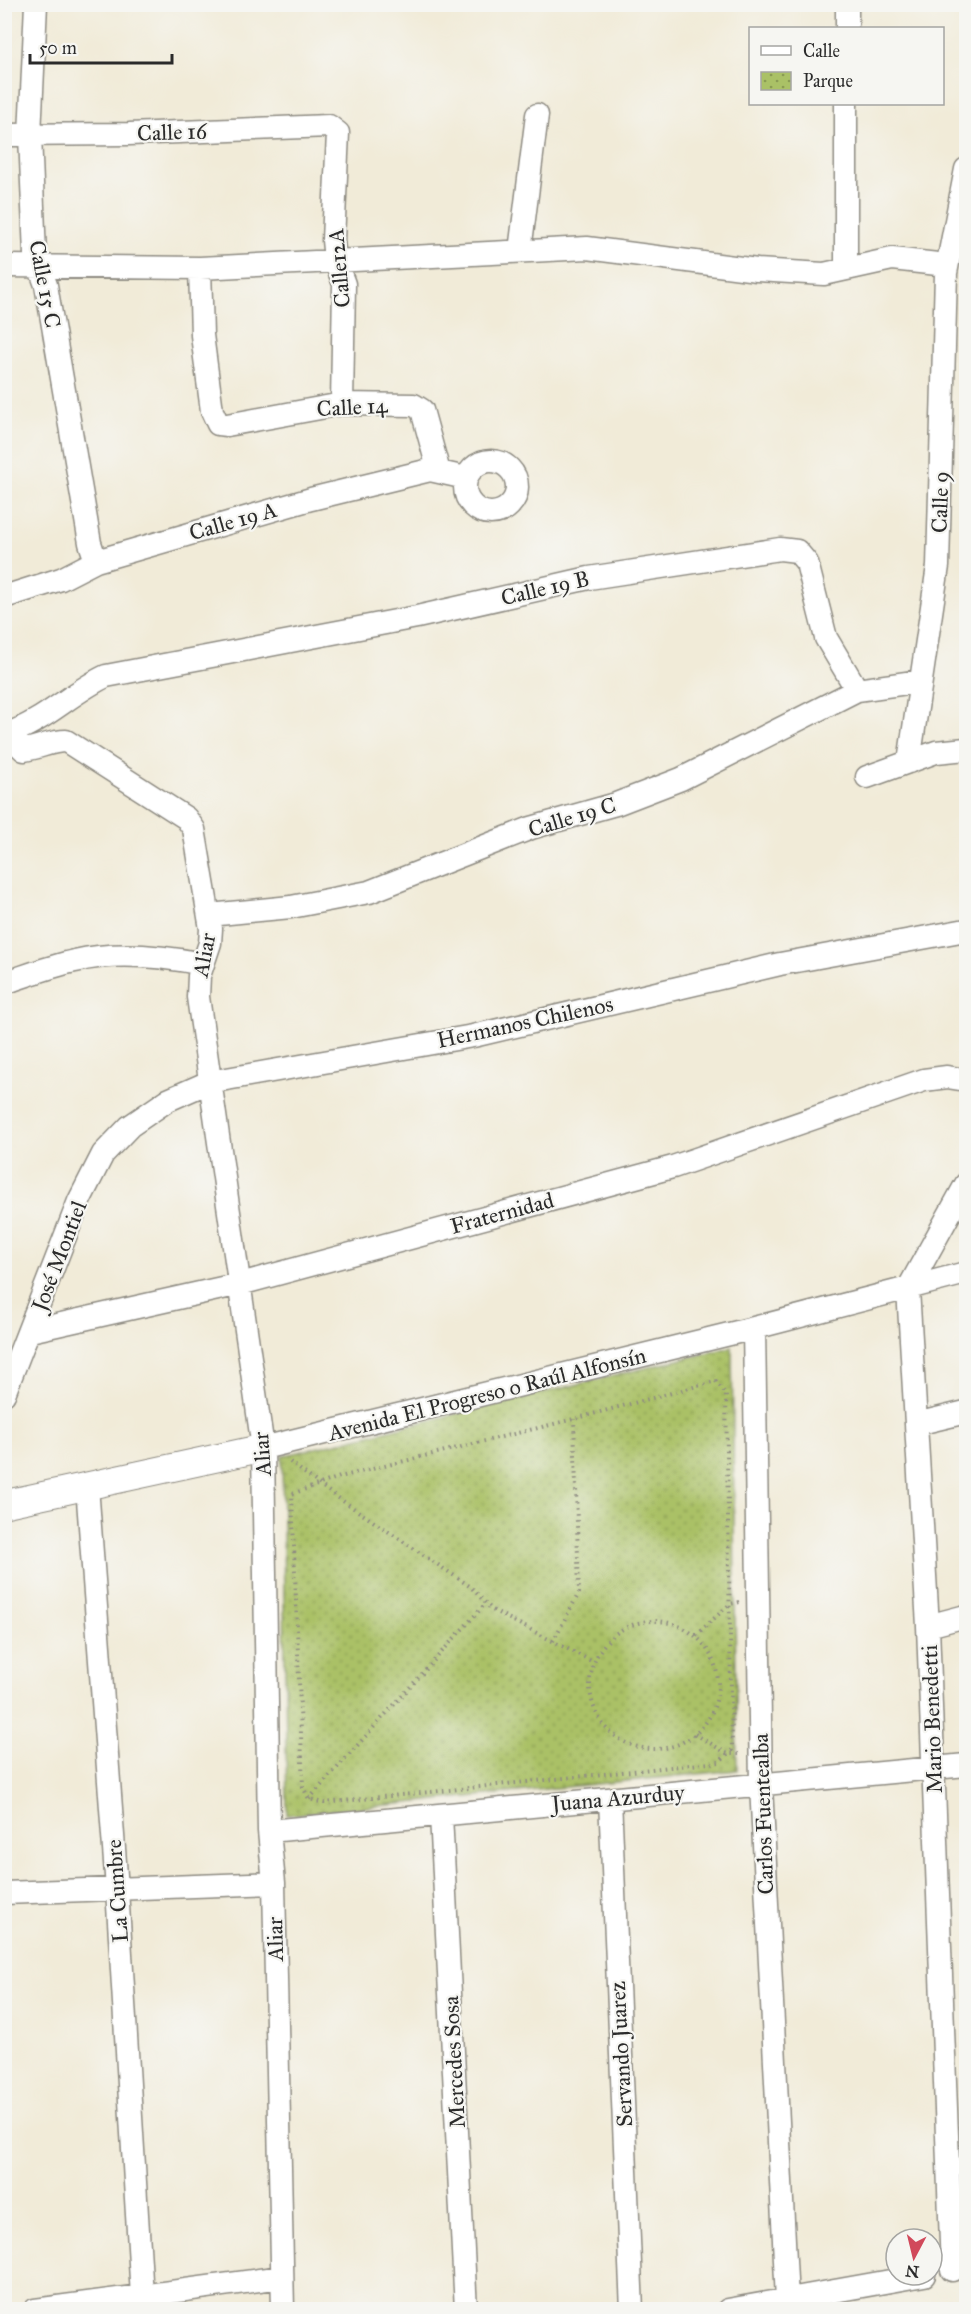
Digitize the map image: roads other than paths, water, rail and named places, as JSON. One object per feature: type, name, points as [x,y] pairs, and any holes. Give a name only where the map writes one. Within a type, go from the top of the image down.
[{"type":"street","name":"Calle 15 C","points":[[36,4],[30,135],[34,255],[46,285],[90,543],[96,561]]},
{"type":"street","points":[[847,4],[847,27]]},
{"type":"street","points":[[846,105],[846,268]]},
{"type":"street","points":[[520,251],[537,115]]},
{"type":"street","name":"Calle 16","points":[[4,135],[329,126],[338,133]]},
{"type":"street","name":"Calle12A","points":[[338,133],[333,240],[335,260],[344,284],[342,404]]},
{"type":"street","name":"Calle 9","points":[[909,762],[938,566],[954,257],[966,169]]},
{"type":"street","points":[[4,266],[37,264],[200,268],[587,248],[757,270],[824,274],[892,259],[954,257]]},
{"type":"street","name":"Calle 14","points":[[200,268],[202,335],[212,411],[218,424],[227,425],[342,404],[414,405],[422,410],[439,472]]},
{"type":"street","name":"Calle 19 A","points":[[4,597],[61,579],[96,561],[311,499],[430,470],[466,478]]},
{"type":"street","name":"Calle 19 B","points":[[6,734],[32,724],[84,686],[106,676],[417,617],[589,578],[780,549],[797,551],[807,563],[826,638],[857,690]]},
{"type":"street","name":"Calle 19 C","points":[[209,915],[291,907],[369,892],[531,828],[616,804],[681,779],[857,690],[921,681]]},
{"type":"street","name":"Aliar","points":[[6,734],[24,750],[40,748],[54,741],[66,741],[186,818],[194,829],[211,929],[210,943],[198,976],[198,997],[240,1284],[268,1447],[269,1831],[274,1882],[283,2310]]},
{"type":"street","points":[[867,777],[936,752],[966,750]]},
{"type":"street","name":"Hermanos Chilenos","points":[[104,1154],[130,1126],[168,1100],[209,1082],[473,1036],[780,964],[966,930]]},
{"type":"street","points":[[4,983],[77,960],[139,955],[203,964]]},
{"type":"street","name":"Fraternidad","points":[[30,1331],[240,1284],[673,1167],[924,1080],[946,1077],[966,1080]]},
{"type":"street","name":"José Montiel","points":[[4,1394],[79,1201],[104,1154]]},
{"type":"street","points":[[908,1289],[966,1184]]},
{"type":"street","name":"Avenida El Progreso o Raúl Alfonsín","points":[[4,1504],[268,1447],[754,1328],[966,1273]]},
{"type":"street","name":"Mario Benedetti","points":[[908,1289],[928,1626],[950,2270]]},
{"type":"street","name":"Carlos Fuentealba","points":[[754,1328],[761,1785],[787,2300]]},
{"type":"street","points":[[916,1424],[966,1412]]},
{"type":"street","name":"La Cumbre","points":[[87,1486],[117,1888],[142,2296]]},
{"type":"street","points":[[928,1626],[966,1616]]},
{"type":"street","name":"Juana Azurduy","points":[[269,1831],[966,1765]]},
{"type":"street","name":"Servando Juarez","points":[[610,1799],[632,2310]]},
{"type":"street","name":"Mercedes Sosa","points":[[441,1815],[466,2310]]},
{"type":"street","points":[[4,1893],[274,1882]]},
{"type":"street","points":[[35,2310],[282,2277]]},
{"type":"street","points":[[728,2310],[884,2282]]}]
